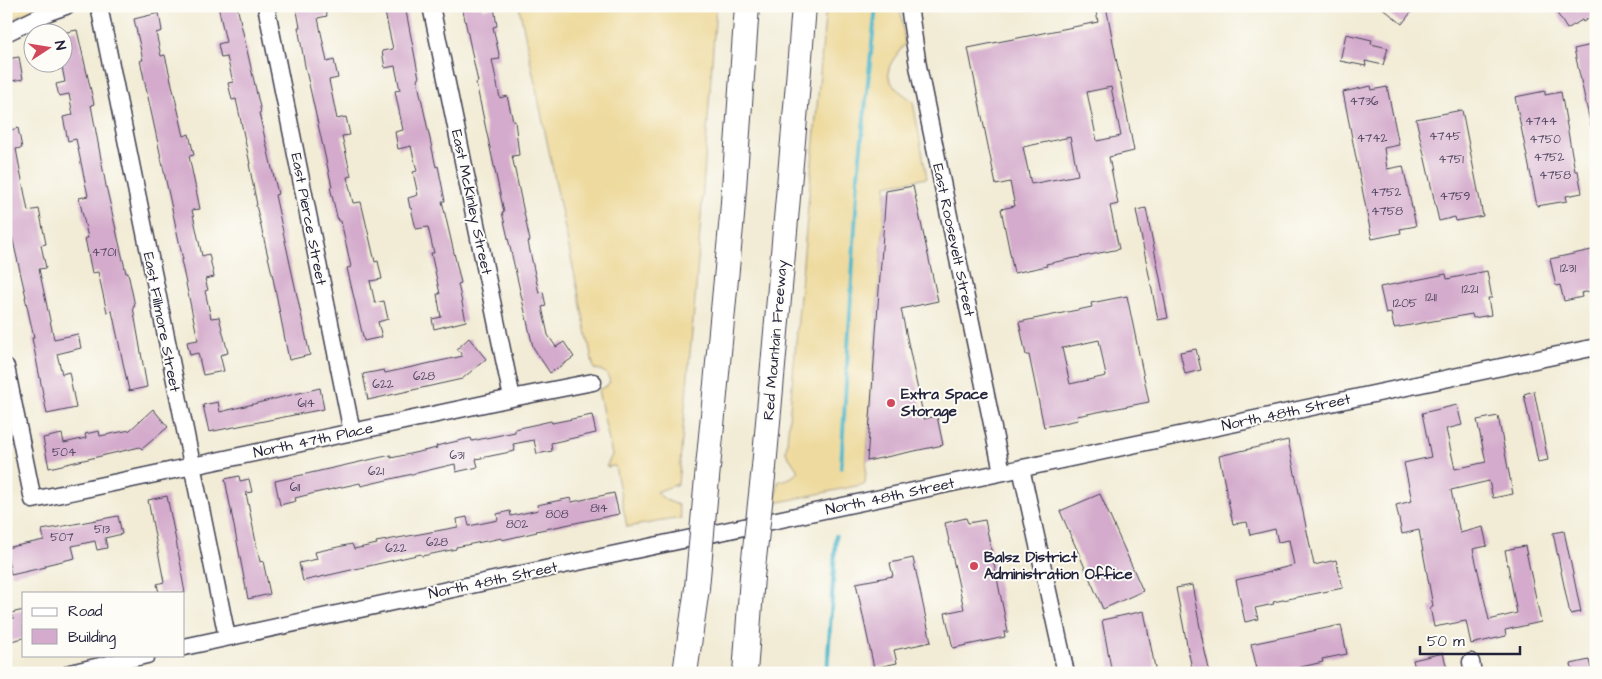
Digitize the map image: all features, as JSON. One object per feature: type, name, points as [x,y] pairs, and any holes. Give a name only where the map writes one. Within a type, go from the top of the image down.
[{"type":"highway","points":[[690,673],[732,216],[747,6]]},
{"type":"highway","name":"Red Mountain Freeway","points":[[745,673],[804,6]]},
{"type":"highway","points":[[685,673],[697,588]]},
{"type":"street","points":[[6,32],[66,6]]},
{"type":"street","name":"East Fillmore Street","points":[[99,6],[227,637]]},
{"type":"street","name":"East Pierce Street","points":[[266,6],[352,432]]},
{"type":"street","name":"East McKinley Street","points":[[431,6],[512,398]]},
{"type":"street","name":"East Roosevelt Street","points":[[910,6],[918,66],[1002,472]]},
{"type":"street","name":"North 48th Street","points":[[185,647],[1596,347]]},
{"type":"street","name":"North 47th Place","points":[[6,367],[32,500],[593,382]]},
{"type":"street","points":[[1021,468],[1066,673]]},
{"type":"street","points":[[70,673],[143,656]]},
{"type":"sand","points":[[6,6],[41,6],[6,22]]},
{"type":"sand","points":[[519,6],[716,6],[696,288],[678,484],[656,492],[666,500],[678,505],[681,518],[627,527],[615,466],[606,467],[612,455],[598,390],[610,382],[604,372],[594,369]]},
{"type":"sand","points":[[826,6],[900,6],[905,43],[891,64],[889,74],[894,86],[913,102],[927,178],[886,185],[865,484],[775,503],[778,482],[790,478],[799,472],[786,453]]},
{"type":"building","points":[[218,6],[237,6],[278,194],[275,195],[310,355],[289,360],[256,205],[240,117],[236,99],[232,100],[228,83],[233,82],[227,57],[221,58],[218,44],[226,42]]},
{"type":"building","points":[[296,6],[325,6],[327,16],[318,18],[327,62],[334,60],[338,78],[329,80],[337,119],[346,117],[350,135],[342,136],[351,176],[347,177],[353,203],[361,202],[375,262],[378,261],[382,279],[370,281],[375,303],[384,301],[388,319],[378,322],[382,337],[364,341],[347,268],[351,267],[341,221],[338,221],[330,187],[332,187],[305,66]]},
{"type":"building","points":[[405,6],[419,78],[417,79],[436,167],[438,166],[445,201],[442,201],[461,283],[458,284],[466,321],[434,329],[432,319],[441,317],[437,294],[440,294],[431,253],[434,253],[428,227],[416,229],[410,208],[408,198],[418,195],[413,172],[417,171],[411,146],[398,149],[395,132],[403,130],[395,91],[400,90],[395,66],[385,68],[382,51],[393,49],[384,8]]},
{"type":"building","points":[[462,6],[483,6],[483,9],[494,7],[497,26],[493,27],[500,59],[492,60],[500,98],[507,96],[513,121],[515,121],[519,155],[512,156],[539,293],[543,292],[546,306],[542,307],[548,335],[556,347],[564,342],[574,357],[550,373],[533,347],[502,212],[504,212],[476,83],[478,82]]},
{"type":"building","points":[[1095,6],[1106,6],[1134,151],[1109,157],[1118,204],[1110,206],[1119,249],[1046,264],[1047,266],[1014,273],[1001,209],[1015,206],[1010,182],[996,185],[968,48],[1098,22]],"holes":[[[1111,87],[1121,136],[1097,141],[1087,92]],[[1070,137],[1078,175],[1031,184],[1023,147]]]},
{"type":"building","points":[[1380,6],[1416,6],[1402,24]]},
{"type":"building","points":[[1567,6],[1596,6],[1596,14],[1567,29],[1557,13]]},
{"type":"building","points":[[159,13],[162,31],[156,33],[161,56],[165,55],[184,136],[189,134],[194,155],[189,156],[200,209],[192,210],[202,256],[209,254],[214,277],[205,279],[208,290],[205,291],[211,318],[219,317],[228,353],[220,355],[224,371],[203,375],[198,353],[190,355],[187,342],[198,340],[181,260],[183,260],[140,60],[143,60],[134,19]]},
{"type":"building","points":[[77,30],[94,104],[91,105],[106,186],[135,306],[133,307],[147,387],[129,391],[112,311],[107,312],[98,272],[92,273],[85,238],[88,238],[79,198],[88,196],[76,139],[68,141],[63,117],[73,115],[69,94],[59,96],[56,84],[65,82],[63,72],[72,72],[72,31]]},
{"type":"building","points":[[1346,34],[1372,40],[1371,44],[1388,48],[1383,65],[1365,61],[1366,66],[1340,61]]},
{"type":"building","points":[[1596,44],[1596,125],[1591,126],[1574,49]]},
{"type":"building","points":[[19,57],[23,79],[6,82],[6,59]]},
{"type":"building","points":[[1371,86],[1372,90],[1387,87],[1399,145],[1384,148],[1387,169],[1403,166],[1416,226],[1400,229],[1401,233],[1372,239],[1343,92]]},
{"type":"building","points":[[1545,91],[1545,95],[1561,92],[1575,171],[1578,171],[1582,193],[1566,196],[1567,201],[1537,206],[1515,97]]},
{"type":"building","points":[[1462,110],[1483,216],[1456,221],[1455,217],[1439,221],[1416,119]]},
{"type":"building","points":[[11,127],[12,130],[18,128],[22,148],[16,149],[28,211],[39,209],[46,244],[41,245],[46,268],[39,269],[54,339],[78,334],[81,348],[57,354],[62,374],[69,372],[76,408],[47,414],[26,297],[7,215],[9,215],[6,200],[6,128]]},
{"type":"building","points":[[913,186],[938,301],[901,309],[924,419],[937,416],[943,445],[867,461],[886,191]]},
{"type":"building","points":[[1146,208],[1168,318],[1158,320],[1136,210]]},
{"type":"building","points":[[1596,249],[1596,290],[1581,293],[1582,297],[1564,301],[1560,285],[1556,286],[1550,259]]},
{"type":"building","points":[[1487,271],[1492,298],[1488,298],[1491,315],[1473,318],[1472,314],[1394,328],[1391,313],[1386,314],[1380,287],[1446,274],[1447,279]]},
{"type":"building","points":[[1127,296],[1149,402],[1077,416],[1078,420],[1044,427],[1029,355],[1026,355],[1019,322],[1092,307],[1091,303]],"holes":[[[1099,340],[1106,376],[1070,384],[1062,348]]]},
{"type":"building","points":[[469,338],[486,359],[462,379],[368,400],[363,374],[384,370],[385,373],[463,356],[457,349]]},
{"type":"building","points":[[1196,349],[1201,370],[1185,374],[1180,352]]},
{"type":"building","points":[[320,388],[324,409],[209,432],[203,405],[218,402],[220,412]]},
{"type":"building","points":[[1534,391],[1548,460],[1538,462],[1524,394]]},
{"type":"building","points":[[1457,405],[1462,425],[1446,429],[1455,469],[1486,462],[1477,420],[1498,416],[1513,494],[1493,498],[1489,481],[1451,490],[1460,533],[1483,527],[1487,546],[1473,549],[1489,620],[1517,613],[1505,550],[1525,546],[1541,622],[1505,630],[1506,636],[1471,644],[1466,621],[1434,627],[1430,607],[1433,606],[1419,530],[1402,534],[1396,505],[1412,501],[1404,463],[1431,457],[1422,413]]},
{"type":"building","points":[[153,409],[168,427],[142,449],[140,447],[49,468],[43,438],[62,434],[64,443],[86,438],[85,434],[99,431],[100,436],[130,430]]},
{"type":"building","points":[[592,415],[596,433],[551,443],[552,451],[537,454],[534,440],[513,444],[515,451],[476,459],[478,467],[456,472],[455,464],[361,486],[360,483],[315,493],[295,498],[296,501],[280,505],[275,481],[391,455],[391,458],[437,448],[436,446],[471,438],[472,441],[515,432],[515,429],[551,421],[552,423]]},
{"type":"building","points":[[1288,440],[1314,565],[1336,560],[1343,588],[1273,602],[1274,604],[1255,608],[1258,619],[1245,622],[1236,580],[1294,565],[1289,540],[1278,542],[1275,529],[1250,535],[1247,522],[1233,524],[1219,456]]},
{"type":"building","points":[[239,476],[240,481],[249,479],[252,492],[246,493],[260,562],[263,561],[270,594],[248,599],[225,479]]},
{"type":"building","points":[[614,493],[619,514],[502,540],[502,538],[456,547],[456,549],[422,556],[421,554],[303,581],[299,563],[317,559],[315,552],[352,544],[354,549],[377,544],[376,542],[458,527],[457,519],[467,517],[469,526],[498,520],[497,514],[510,511],[511,516],[538,510],[537,505],[571,498],[572,502]]},
{"type":"building","points":[[1100,494],[1143,591],[1103,609],[1060,511]]},
{"type":"building","points":[[167,496],[185,592],[159,592],[157,584],[164,582],[148,500]]},
{"type":"building","points":[[118,516],[122,534],[105,538],[107,548],[97,550],[95,541],[72,546],[75,558],[11,575],[6,548],[44,540],[42,530]]},
{"type":"building","name":"Balsz District Administration Office","points":[[966,518],[968,523],[985,520],[1008,632],[1004,632],[1005,637],[953,648],[945,613],[964,609],[945,523]]},
{"type":"building","points":[[1564,531],[1581,612],[1570,614],[1553,533]]},
{"type":"building","points":[[913,558],[931,642],[894,650],[897,663],[874,668],[856,583],[893,576],[890,563]]},
{"type":"building","points":[[1192,585],[1210,673],[1193,673],[1188,650],[1176,588]]},
{"type":"building","points":[[22,610],[22,638],[6,642],[6,621],[13,619],[11,613]]},
{"type":"building","points":[[1144,611],[1156,673],[1112,673],[1102,620]]},
{"type":"building","points":[[1341,625],[1347,654],[1322,659],[1323,662],[1275,673],[1258,673],[1251,644]]},
{"type":"building","points":[[1443,653],[1448,673],[1416,673],[1413,660]]},
{"type":"building","points":[[1589,660],[1592,673],[1573,673],[1571,664]]},
{"type":"waterway","points":[[841,468],[858,176],[876,6]]},
{"type":"waterway","points":[[827,673],[836,536]]},
{"type":"place","name":"Extra Space Storage","points":[[891,403]]},
{"type":"place","name":"Balsz District Administration Office","points":[[974,566]]}]
